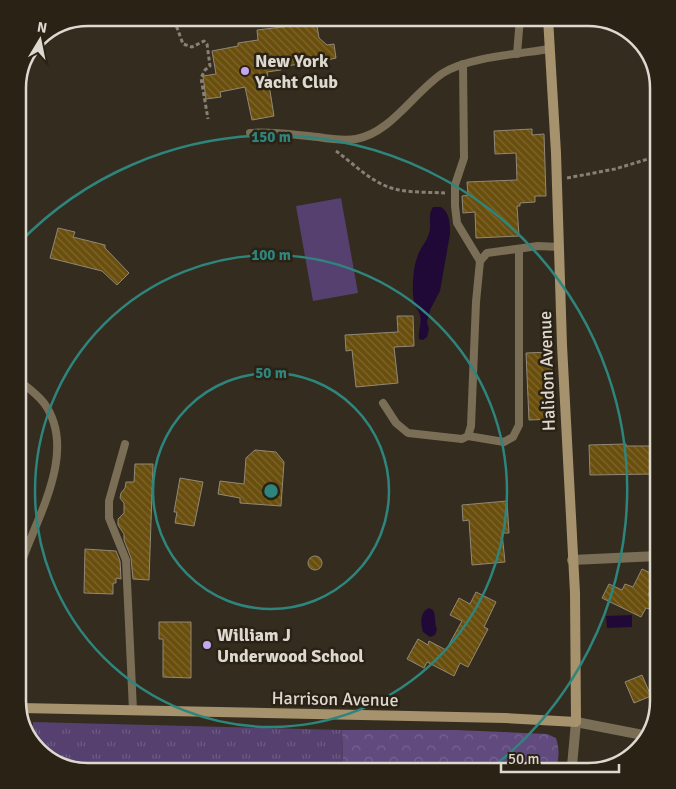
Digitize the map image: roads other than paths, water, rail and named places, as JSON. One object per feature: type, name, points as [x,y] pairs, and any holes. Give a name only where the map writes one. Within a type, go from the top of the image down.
[{"type":"main road","name":"Halidon Avenue","points":[[549,26],[575,593],[576,722]]},
{"type":"main road","name":"Harrison Avenue","points":[[27,708],[505,718],[576,722]]},
{"type":"street","points":[[572,560],[650,556]]},
{"type":"street","points":[[572,763],[576,722]]},
{"type":"street","name":"Harrison Avenue","points":[[576,722],[639,734]]},
{"type":"lane","points":[[517,54],[519,26]]},
{"type":"lane","points":[[250,133],[267,132],[331,139],[355,139],[373,133],[387,124],[442,74],[463,64],[550,49]]},
{"type":"lane","points":[[463,64],[464,158],[455,185],[457,223],[480,261]]},
{"type":"lane","points":[[468,436],[471,426],[476,302],[480,261],[487,253],[538,246],[559,246]]},
{"type":"lane","points":[[383,403],[396,423],[408,433],[462,439],[468,436],[504,442],[513,438],[519,425],[519,249]]},
{"type":"lane","points":[[26,386],[43,402],[49,412],[58,439],[55,469],[48,498],[26,552]]},
{"type":"lane","points":[[125,444],[109,501],[109,518],[126,560],[133,710]]},
{"type":"place","name":"New York Yacht Club","points":[[245,71]]},
{"type":"place","name":"William J Underwood School","points":[[207,645]]}]
